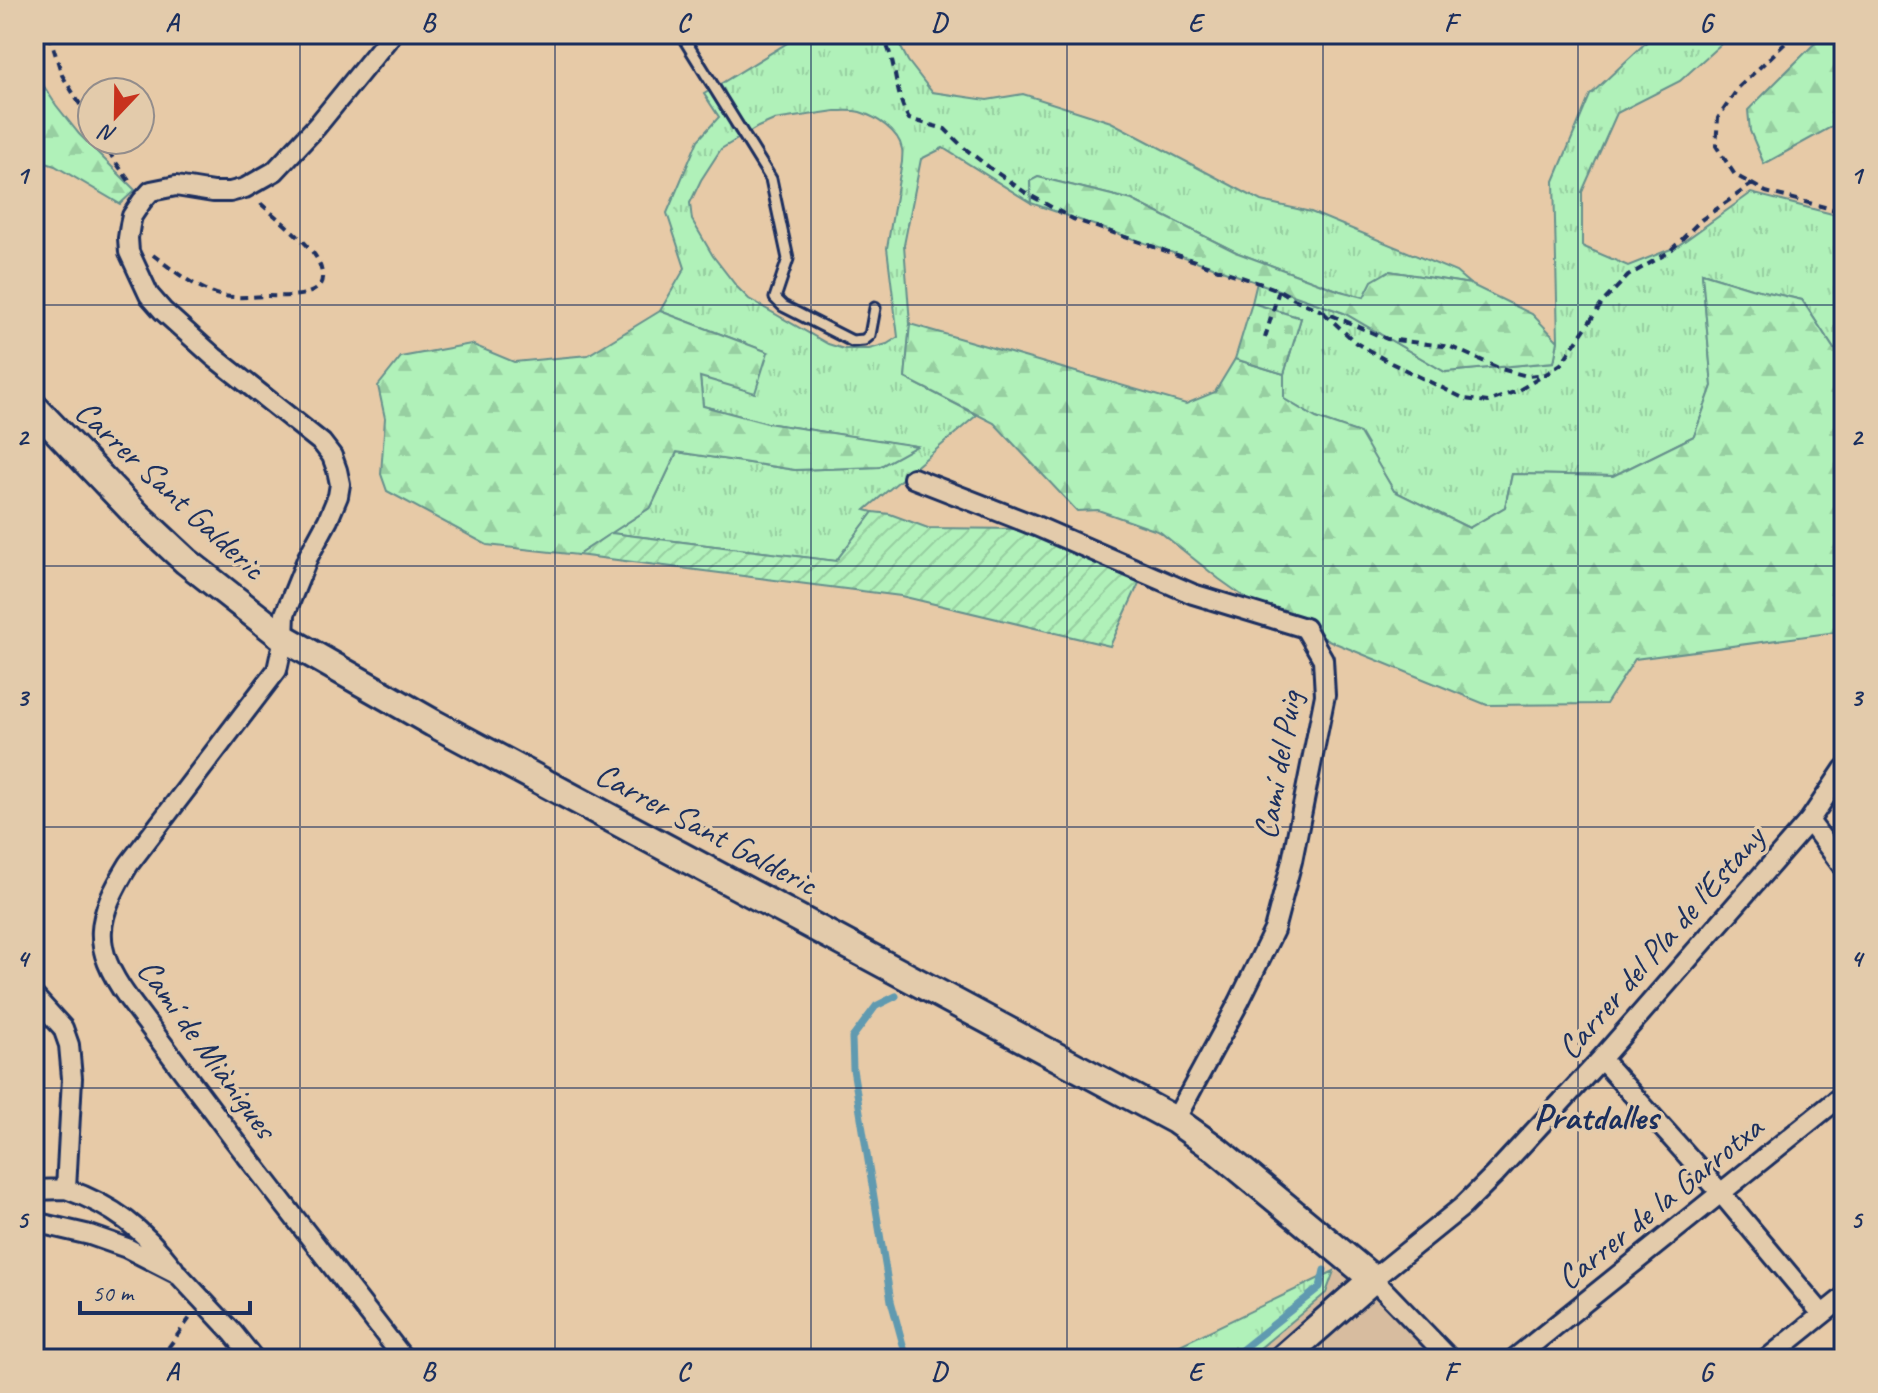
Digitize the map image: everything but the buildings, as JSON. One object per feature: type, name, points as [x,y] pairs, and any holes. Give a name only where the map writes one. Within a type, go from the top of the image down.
[{"type":"street","points":[[128,238],[132,216],[151,191],[176,186],[230,192],[245,188],[275,171],[392,34]]},
{"type":"street","name":"Camí de Miànigues","points":[[128,238],[129,252],[149,295],[214,357],[322,443],[332,456],[340,484],[328,520],[308,557],[284,626],[277,670],[148,838],[114,890],[102,926],[103,951],[116,981],[156,1036],[404,1359]]},
{"type":"street","name":"Carrer Sant Galderic","points":[[34,407],[167,543],[232,598],[284,626],[341,672],[1175,1120],[1217,1150],[1373,1279]]},
{"type":"street","name":"Camí del Puig","points":[[913,478],[1036,526],[1193,594],[1305,628],[1323,659],[1325,695],[1292,861],[1274,930],[1175,1120]]},
{"type":"street","name":"Carrer del Pla de l'Estany","points":[[1373,1279],[1462,1207],[1494,1175],[1601,1059],[1809,821],[1844,769]]},
{"type":"street","points":[[1809,821],[1844,868]]},
{"type":"street","points":[[34,996],[63,1028],[69,1045],[72,1078],[66,1189]]},
{"type":"street","points":[[1601,1059],[1721,1193],[1822,1314]]},
{"type":"street","name":"Carrer de la Garrotxa","points":[[1514,1359],[1844,1094]]},
{"type":"street","points":[[34,1190],[66,1189],[88,1197],[132,1223],[254,1359]]},
{"type":"street","points":[[34,1222],[90,1235],[127,1248],[178,1274]]},
{"type":"street","points":[[1282,1359],[1373,1279],[1450,1359]]},
{"type":"street","points":[[1767,1359],[1844,1297]]},
{"type":"lane","points":[[681,34],[771,179],[788,259],[775,298],[783,306],[852,341],[864,340],[870,335],[875,308]]},
{"type":"path","points":[[49,34],[62,75],[76,98]]},
{"type":"path","points":[[881,34],[890,48],[901,106],[909,119],[945,129],[990,168],[1026,193],[1073,219],[1279,290],[1387,339],[1451,347],[1501,369],[1527,376],[1546,374]]},
{"type":"path","points":[[1795,34],[1739,87],[1718,118],[1716,146],[1735,175],[1766,192],[1844,212]]},
{"type":"path","points":[[111,156],[142,201]]},
{"type":"path","points":[[1322,311],[1356,343],[1391,363],[1465,399],[1488,402],[1519,390],[1561,364],[1603,302],[1628,276],[1669,252],[1701,220],[1752,184]]},
{"type":"path","points":[[128,238],[179,275],[218,295],[234,298],[291,297],[307,295],[315,290],[320,282],[319,262],[299,238],[245,188]]},
{"type":"path","points":[[1265,338],[1279,290]]},
{"type":"path","points":[[160,1359],[202,1300]]},
{"type":"shaded area","points":[[1334,1271],[1390,1284],[1461,1359],[1247,1359],[1326,1293]]},
{"type":"green space","points":[[802,34],[894,34],[908,61],[932,92],[987,100],[1023,94],[1111,122],[1261,201],[1311,212],[1456,272],[1470,284],[1390,271],[1365,297],[1340,291],[1238,253],[1132,200],[1038,177],[1030,182],[1031,203],[943,148],[921,159],[904,245],[910,324],[905,378],[977,415],[865,510],[873,512],[836,561],[611,533],[651,507],[677,452],[795,470],[879,467],[915,446],[767,423],[703,406],[700,377],[768,352],[660,311],[685,268],[667,213],[698,140],[719,117],[704,94]],"holes":[[[838,111],[860,112],[880,121],[896,136],[902,151],[887,248],[898,337],[869,349],[844,349],[828,344],[749,299],[713,256],[692,220],[690,203],[721,149],[774,120]]]},
{"type":"green space","points":[[1655,34],[1732,34],[1680,81],[1617,113],[1582,192],[1582,246],[1628,266],[1676,247],[1751,193],[1844,217],[1844,350],[1834,349],[1802,300],[1702,273],[1712,386],[1694,436],[1613,476],[1512,474],[1505,507],[1469,528],[1394,491],[1359,433],[1316,418],[1284,399],[1284,374],[1301,318],[1252,303],[1257,282],[1344,313],[1445,372],[1554,362],[1558,340],[1554,181],[1590,95]]},
{"type":"green space","points":[[1824,34],[1844,34],[1844,120],[1764,164],[1750,131],[1748,110]]},
{"type":"green space","points":[[34,71],[76,130],[76,156],[101,156],[135,190],[120,204],[55,166],[34,159]]},
{"type":"green space","points":[[1038,177],[1132,200],[1238,253],[1364,297],[1372,281],[1389,271],[1470,284],[1532,314],[1558,341],[1554,362],[1445,372],[1344,313],[1031,203],[1030,181]]},
{"type":"green space","points":[[1702,273],[1802,300],[1834,349],[1844,350],[1844,631],[1635,659],[1606,704],[1487,705],[1261,609],[1160,532],[1098,510],[1077,511],[994,423],[905,378],[910,324],[1186,404],[1215,392],[1235,359],[1284,374],[1284,399],[1316,418],[1360,433],[1394,491],[1469,528],[1505,507],[1512,474],[1613,476],[1694,436],[1712,386]]},
{"type":"green space","points":[[1252,303],[1301,318],[1284,374],[1235,359]]},
{"type":"green space","points":[[660,311],[768,352],[755,393],[700,377],[703,406],[767,423],[917,446],[879,467],[795,470],[677,452],[651,507],[578,555],[487,545],[387,491],[381,474],[385,418],[378,386],[401,357],[471,344],[514,362],[588,355]]},
{"type":"green space","points":[[873,512],[890,514],[928,528],[1020,529],[1140,581],[1110,646],[901,596],[578,555],[611,533],[836,561]]},
{"type":"green space","points":[[1334,1271],[1326,1293],[1247,1359],[1151,1359]]},
{"type":"waterway","points":[[896,996],[876,1006],[852,1038],[853,1069],[891,1301],[907,1359]]},
{"type":"waterway","points":[[1230,1359],[1320,1287],[1324,1270]]},
{"type":"district","name":"Pratdalles","points":[[1596,1116]]}]
